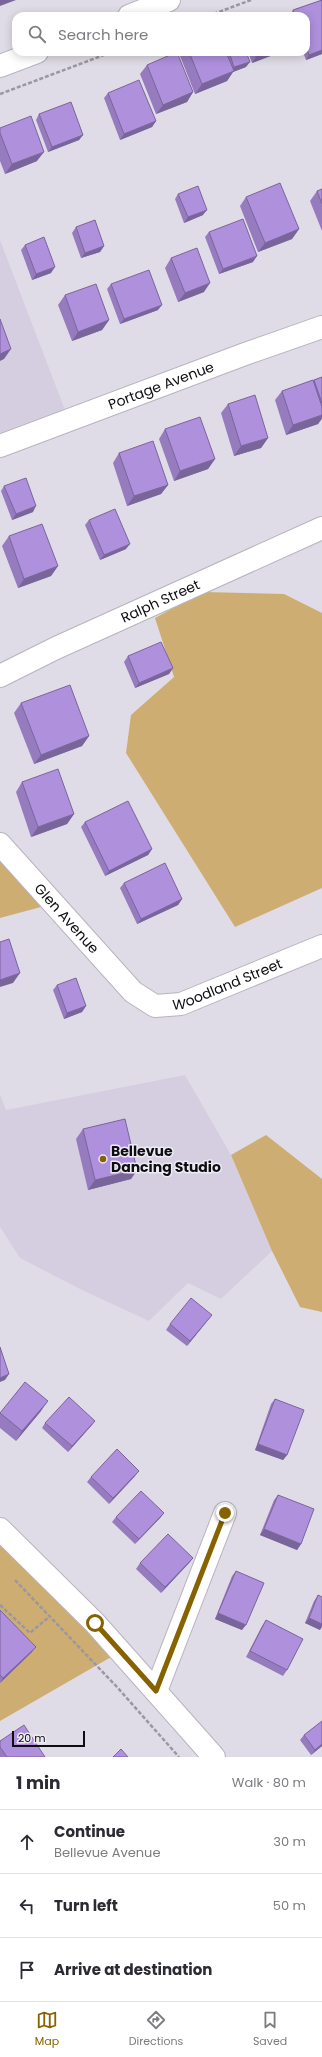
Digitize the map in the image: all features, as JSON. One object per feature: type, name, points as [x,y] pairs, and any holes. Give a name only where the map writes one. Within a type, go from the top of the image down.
[{"type":"street","points":[[139,12],[169,0]]},
{"type":"street","points":[[0,66],[26,56]]},
{"type":"street","name":"Portage Avenue","points":[[0,446],[245,354],[322,327]]},
{"type":"street","name":"Ralph Street","points":[[0,676],[56,648],[322,528]]},
{"type":"street","name":"Glen Avenue","points":[[0,844],[133,992]]},
{"type":"street","name":"Woodland Street","points":[[133,992],[155,1006],[181,1004],[322,946]]},
{"type":"street","points":[[156,1691],[225,1513]]},
{"type":"street","points":[[0,1529],[95,1623],[214,1757]]},
{"type":"path","points":[[219,12],[251,0]]},
{"type":"path","points":[[0,94],[101,56]]},
{"type":"path","points":[[10,1575],[117,1687],[179,1757]]},
{"type":"path","points":[[0,1605],[30,1633],[50,1616]]},
{"type":"shaded area","points":[[0,240],[70,423],[0,449]]},
{"type":"shaded area","points":[[203,592],[284,594],[322,613],[322,888],[235,927],[126,753],[131,715],[174,677],[155,618]]},
{"type":"shaded area","points":[[0,847],[52,904],[0,918]]},
{"type":"shaded area","points":[[185,1075],[231,1155],[272,1251],[221,1299],[188,1283],[149,1321],[82,1290],[20,1258],[0,1227],[0,1094],[6,1110]]},
{"type":"shaded area","points":[[266,1135],[322,1179],[322,1312],[300,1307],[272,1251],[231,1155]]},
{"type":"shaded area","points":[[0,1534],[118,1653],[0,1721]]},
{"type":"building","points":[[322,0],[322,50],[310,55],[310,12],[294,12],[293,10]]},
{"type":"building","points":[[168,56],[179,56],[193,92],[163,105],[147,65]]},
{"type":"building","points":[[191,56],[228,56],[234,71],[202,84]]},
{"type":"building","points":[[230,56],[248,56],[250,62],[234,67]]},
{"type":"building","points":[[139,80],[156,121],[124,134],[108,93]]},
{"type":"building","points":[[71,102],[83,135],[52,147],[39,114]]},
{"type":"building","points":[[31,116],[44,152],[12,164],[0,133],[0,128]]},
{"type":"building","points":[[280,183],[299,229],[265,243],[246,197]]},
{"type":"building","points":[[198,186],[207,210],[188,217],[178,194]]},
{"type":"building","points":[[322,189],[322,204],[317,191]]},
{"type":"building","points":[[243,219],[257,256],[223,269],[209,232]]},
{"type":"building","points":[[95,220],[104,246],[85,253],[76,227]]},
{"type":"building","points":[[44,237],[55,267],[36,274],[25,245]]},
{"type":"building","points":[[197,248],[210,283],[185,293],[171,258]]},
{"type":"building","points":[[149,270],[162,305],[124,319],[111,284]]},
{"type":"building","points":[[96,284],[109,320],[78,332],[65,295]]},
{"type":"building","points":[[0,319],[11,349],[0,354]]},
{"type":"building","points":[[322,377],[322,403],[314,380]]},
{"type":"building","points":[[313,380],[322,407],[322,415],[293,425],[282,391]]},
{"type":"building","points":[[255,395],[268,438],[241,446],[228,404]]},
{"type":"building","points":[[200,417],[215,459],[180,471],[165,429]]},
{"type":"building","points":[[153,441],[168,485],[134,496],[119,453]]},
{"type":"building","points":[[26,478],[36,506],[16,514],[4,486]]},
{"type":"building","points":[[115,509],[130,544],[104,555],[89,520]]},
{"type":"building","points":[[42,524],[58,566],[24,579],[9,536]]},
{"type":"building","points":[[161,642],[173,668],[139,683],[128,656]]},
{"type":"building","points":[[70,685],[89,736],[41,755],[21,703]]},
{"type":"building","points":[[58,769],[74,814],[38,827],[22,782]]},
{"type":"building","points":[[128,801],[152,849],[109,871],[85,822]]},
{"type":"building","points":[[165,863],[182,899],[141,919],[124,883]]},
{"type":"building","points":[[9,939],[20,973],[0,980],[0,942]]},
{"type":"building","points":[[76,978],[86,1006],[67,1013],[57,985]]},
{"type":"building","name":"Bellevue Dancing Studio","points":[[125,1119],[137,1170],[95,1180],[83,1129]]},
{"type":"building","points":[[191,1298],[212,1315],[190,1341],[170,1324]]},
{"type":"building","points":[[0,1347],[9,1374],[0,1378]]},
{"type":"building","points":[[25,1382],[48,1401],[22,1431],[0,1413]]},
{"type":"building","points":[[69,1397],[95,1421],[72,1446],[45,1423]]},
{"type":"building","points":[[275,1399],[304,1410],[287,1455],[258,1444]]},
{"type":"building","points":[[117,1449],[139,1471],[113,1498],[91,1477]]},
{"type":"building","points":[[141,1491],[164,1513],[139,1539],[116,1517]]},
{"type":"building","points":[[278,1495],[314,1509],[301,1544],[264,1529]]},
{"type":"building","points":[[168,1534],[193,1558],[165,1587],[140,1563]]},
{"type":"building","points":[[236,1571],[264,1583],[246,1625],[218,1613]]},
{"type":"building","points":[[318,1595],[322,1597],[322,1624],[309,1618]]},
{"type":"building","points":[[0,1610],[36,1647],[3,1678],[0,1675]]},
{"type":"building","points":[[266,1620],[303,1639],[287,1670],[250,1651]]},
{"type":"building","points":[[322,1721],[322,1744],[315,1750],[304,1735]]},
{"type":"building","points":[[24,1725],[45,1757],[7,1757],[0,1747],[0,1741]]},
{"type":"building","points":[[121,1749],[128,1757],[113,1757]]},
{"type":"place","name":"Bellevue Dancing Studio","points":[[103,1159]]},
{"type":"route","points":[[95,1623],[156,1691],[225,1513]]}]
